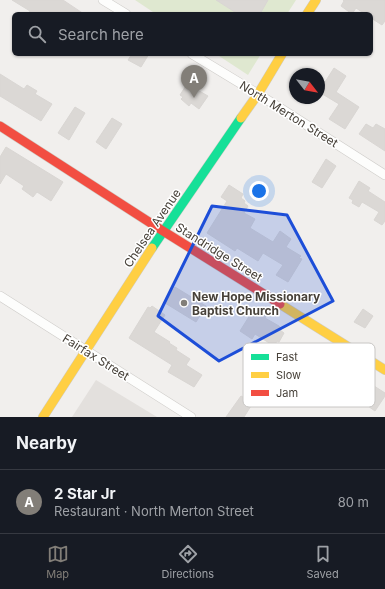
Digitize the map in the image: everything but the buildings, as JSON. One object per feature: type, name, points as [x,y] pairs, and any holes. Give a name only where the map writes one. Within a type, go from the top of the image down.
[{"type":"main road","points":[[308,12],[316,0]]},
{"type":"main road","name":"Chelsea Avenue","points":[[43,417],[164,231],[258,94],[281,56]]},
{"type":"main road","name":"Standridge Street","points":[[0,126],[342,343]]},
{"type":"main road","name":"Standridge Street","points":[[375,364],[385,370]]},
{"type":"street","points":[[103,0],[123,12]]},
{"type":"street","name":"North Merton Street","points":[[195,56],[258,94],[385,176]]},
{"type":"street","name":"Fairfax Street","points":[[0,296],[191,417]]},
{"type":"highlighted area","points":[[212,206],[287,215],[333,301],[219,361],[158,316]]},
{"type":"shaded area","points":[[96,380],[157,417],[72,417]]},
{"type":"green space","points":[[135,0],[296,0],[288,12],[153,12]]},
{"type":"green space","points":[[219,56],[260,56],[248,75]]},
{"type":"traffic: fast","points":[[152,248],[241,118]]},
{"type":"traffic: slow","points":[[308,12],[316,0]]},
{"type":"traffic: slow","points":[[241,118],[258,94],[281,56]]},
{"type":"traffic: slow","points":[[43,417],[152,248]]},
{"type":"traffic: slow","points":[[280,304],[342,343]]},
{"type":"traffic: slow","points":[[375,364],[385,370]]},
{"type":"traffic: jam","points":[[0,126],[280,304]]},
{"type":"place","name":"2 Star Jr","points":[[194,98]]},
{"type":"place","name":"New Hope Missionary Baptist Church","points":[[184,303]]}]
